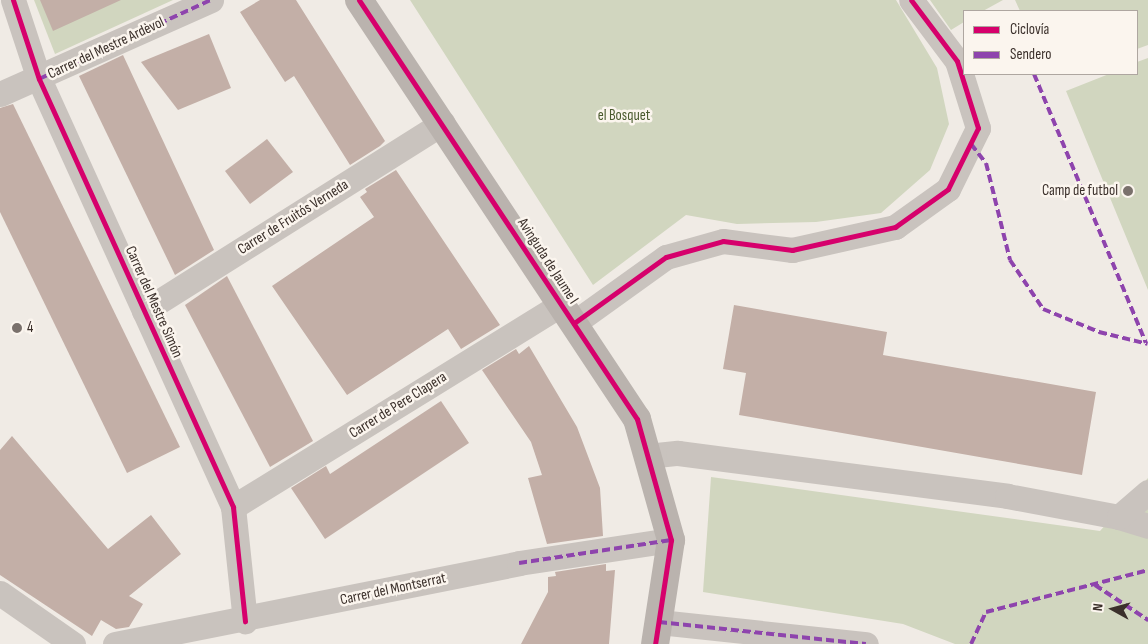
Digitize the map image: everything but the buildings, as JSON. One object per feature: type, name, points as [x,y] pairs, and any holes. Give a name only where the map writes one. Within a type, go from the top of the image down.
[{"type":"street","name":"Carrer del Mestre Simón","points":[[13,0],[39,79],[233,507],[245,621]]},
{"type":"street","name":"Carrer del Mestre Ardèvol","points":[[0,94],[39,79],[211,0]]},
{"type":"street","name":"Avinguda de Jaume I","points":[[359,0],[443,123],[637,419],[671,540],[657,633]]},
{"type":"street","name":"Carrer de Pere Clapera","points":[[233,507],[666,257],[723,241],[792,250],[895,227],[948,189],[978,128],[957,61],[911,0]]},
{"type":"street","name":"Carrer de Fruitós Verneda","points":[[144,312],[443,123]]},
{"type":"street","points":[[647,456],[678,453],[1007,496],[1120,517],[1148,526]]},
{"type":"street","points":[[1120,517],[1148,492]]},
{"type":"street","name":"Carrer del Montserrat","points":[[115,644],[245,621],[519,563],[671,540]]},
{"type":"street","points":[[0,593],[73,644]]},
{"type":"street","points":[[657,633],[860,644]]},
{"type":"green space","points":[[34,0],[173,0],[55,54]]},
{"type":"green space","name":"el Bosquet","points":[[410,0],[896,0],[937,68],[949,124],[930,170],[881,213],[816,222],[737,224],[686,215],[593,285]]},
{"type":"green space","points":[[930,0],[1003,0],[985,10],[963,10],[963,23],[951,30]]},
{"type":"green space","points":[[1015,0],[1148,0],[1148,45],[1138,49],[1138,10],[1020,10]]},
{"type":"green space","name":"Camp de futbol","points":[[1148,58],[1148,290],[1066,91],[1106,75],[1138,75],[1138,62]]},
{"type":"green space","points":[[711,477],[1100,531],[1148,478],[1148,644],[955,644],[903,624],[703,592]]},
{"type":"marked path","points":[[39,79],[211,0]]},
{"type":"marked path","points":[[1034,75],[1146,343]]},
{"type":"marked path","points":[[971,144],[986,163],[1010,260],[1043,309],[1099,332],[1148,344]]},
{"type":"marked path","points":[[519,563],[671,540]]},
{"type":"marked path","points":[[971,644],[986,612],[1148,570]]},
{"type":"marked path","points":[[1095,585],[1148,620]]},
{"type":"marked path","points":[[659,622],[866,644]]},
{"type":"cycle path","points":[[13,0],[39,79],[233,507],[245,621]]},
{"type":"cycle path","points":[[359,0],[637,419],[671,540],[655,644]]},
{"type":"cycle path","points":[[574,323],[666,257],[723,241],[792,250],[895,227],[948,189],[978,128],[957,61],[911,0]]},
{"type":"place","name":"Camp de futbol","points":[[1128,191]]},
{"type":"place","name":"4","points":[[17,328]]}]
